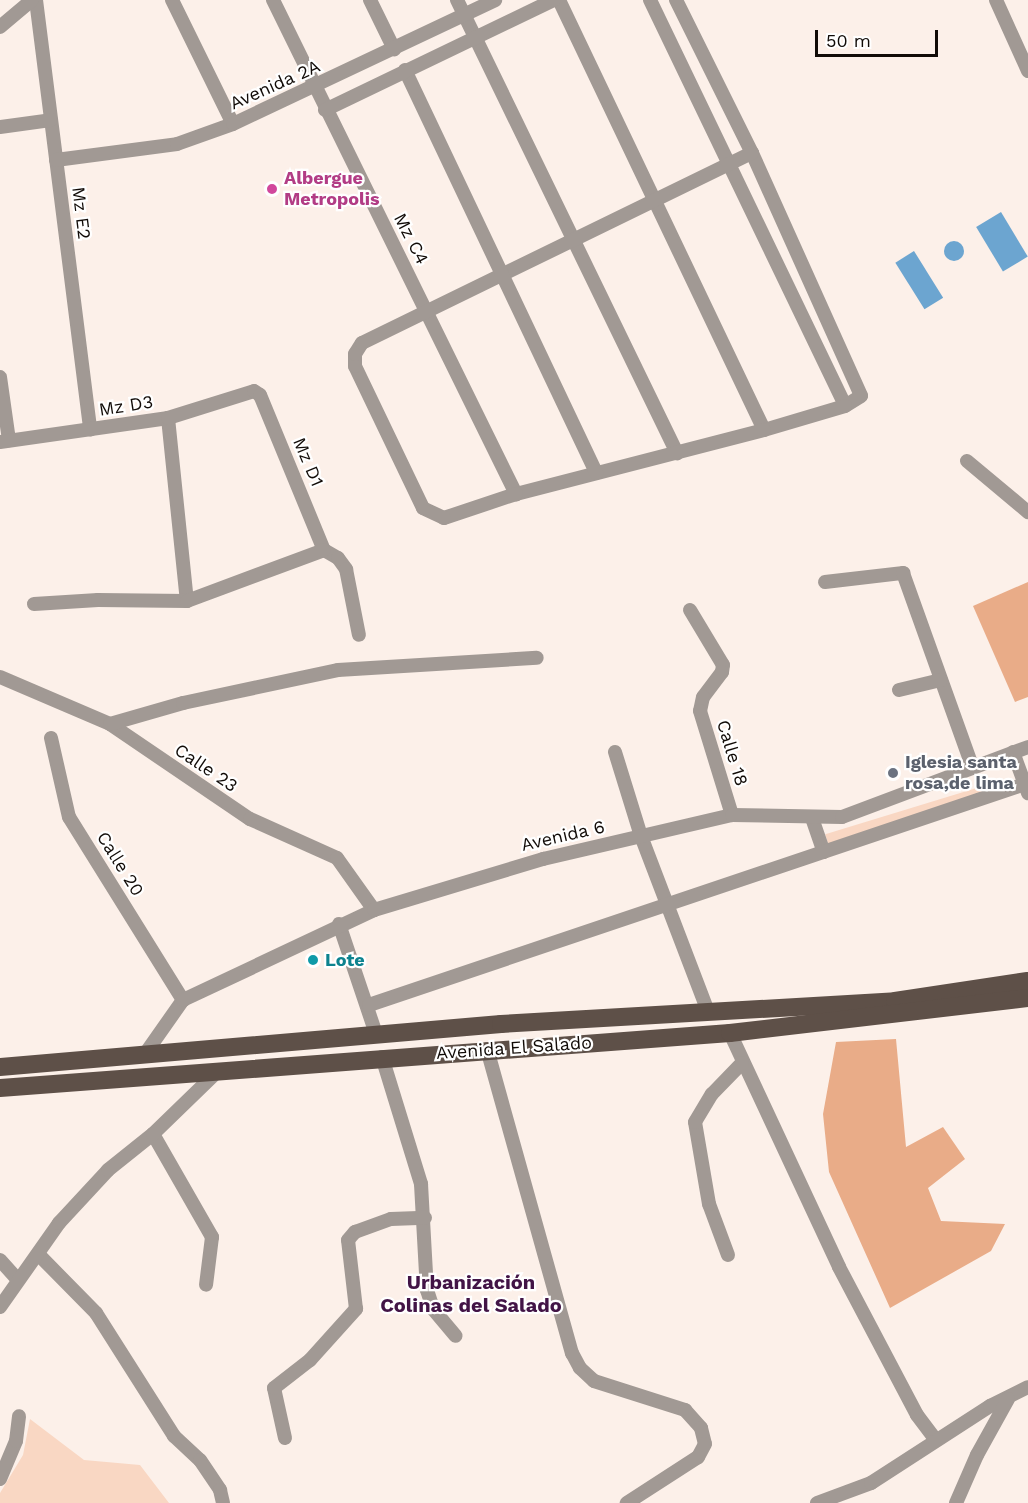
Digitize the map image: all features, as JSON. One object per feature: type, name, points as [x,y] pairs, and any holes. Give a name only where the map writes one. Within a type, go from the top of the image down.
[{"type":"main road","name":"Avenida El Salado","points":[[0,1067],[376,1034],[708,1011],[895,1001],[1028,981]]},
{"type":"main road","name":"Avenida El Salado","points":[[0,1088],[488,1049],[730,1033],[1028,998]]},
{"type":"street","points":[[0,27],[34,0]]},
{"type":"street","name":"Mz E2","points":[[34,0],[90,430]]},
{"type":"street","points":[[172,0],[233,124]]},
{"type":"street","name":"Mz C4","points":[[273,0],[325,110],[428,310],[516,494]]},
{"type":"street","points":[[370,0],[394,49]]},
{"type":"street","points":[[457,0],[677,453]]},
{"type":"street","name":"Avenida 2A","points":[[56,160],[177,144],[233,124],[315,88],[495,0]]},
{"type":"street","points":[[325,110],[554,0]]},
{"type":"street","points":[[559,0],[764,430]]},
{"type":"street","points":[[650,0],[731,163],[845,405]]},
{"type":"street","points":[[676,0],[752,153],[862,392],[856,400],[845,405],[764,430],[516,494],[444,518],[423,508],[356,366],[355,354],[362,343],[752,153]]},
{"type":"street","points":[[996,0],[1028,71]]},
{"type":"street","points":[[405,70],[596,473]]},
{"type":"street","points":[[0,127],[51,120]]},
{"type":"street","points":[[0,377],[4,441]]},
{"type":"street","name":"Mz D3","points":[[4,441],[168,418],[254,390]]},
{"type":"street","name":"Mz D1","points":[[254,390],[264,406],[324,550]]},
{"type":"street","points":[[168,418],[187,601]]},
{"type":"street","points":[[967,461],[1028,512]]},
{"type":"street","points":[[34,604],[98,600],[187,601],[324,550],[346,569],[359,635]]},
{"type":"street","points":[[825,582],[903,573],[973,768]]},
{"type":"street","name":"Calle 18","points":[[690,610],[723,665],[722,672],[703,698],[700,711],[732,815]]},
{"type":"street","points":[[110,724],[183,704],[338,670],[537,658]]},
{"type":"street","name":"Calle 23","points":[[0,677],[110,724],[242,814],[338,858],[374,909]]},
{"type":"street","points":[[899,690],[941,680]]},
{"type":"street","name":"Calle 20","points":[[51,738],[69,817],[183,1000]]},
{"type":"street","name":"Avenida 6","points":[[145,1054],[183,1000],[374,909],[532,861],[732,815],[778,813],[812,818],[848,815],[1028,747]]},
{"type":"street","points":[[615,752],[641,836],[708,1011]]},
{"type":"street","points":[[369,1005],[666,903],[1027,787],[1013,752]]},
{"type":"street","points":[[812,818],[824,852]]},
{"type":"street","points":[[339,924],[369,1005],[376,1034]]},
{"type":"street","points":[[730,1033],[839,1267],[917,1415],[936,1440]]},
{"type":"street","points":[[488,1049],[572,1353],[580,1368],[594,1381],[685,1410],[700,1428],[705,1444],[698,1456],[627,1503]]},
{"type":"street","points":[[382,1057],[421,1184],[425,1218],[427,1290],[434,1309],[456,1336]]},
{"type":"street","points":[[728,1255],[709,1204],[695,1122],[712,1094],[742,1063]]},
{"type":"street","points":[[0,1307],[59,1223],[108,1170],[153,1134],[217,1072]]},
{"type":"street","points":[[153,1134],[212,1237],[206,1285]]},
{"type":"street","points":[[285,1438],[273,1395],[274,1388],[310,1360],[356,1309],[346,1250],[348,1240],[355,1232],[391,1219],[425,1218]]},
{"type":"street","points":[[38,1254],[96,1314],[174,1436],[200,1460],[220,1490],[223,1503]]},
{"type":"street","points":[[0,1260],[18,1280]]},
{"type":"street","points":[[817,1503],[871,1483],[990,1406],[1028,1387]]},
{"type":"street","points":[[956,1503],[985,1439],[1008,1399]]},
{"type":"street","points":[[0,1479],[16,1441],[19,1416]]},
{"type":"shaded area","points":[[1028,582],[1028,697],[1015,702],[973,606]]},
{"type":"shaded area","points":[[1006,779],[1009,789],[828,844],[825,834]]},
{"type":"shaded area","points":[[896,1039],[906,1147],[943,1127],[965,1159],[928,1188],[941,1221],[1005,1224],[991,1251],[890,1308],[829,1172],[823,1114],[836,1042]]},
{"type":"shaded area","points":[[30,1419],[84,1460],[140,1465],[169,1503],[0,1503],[0,1493],[23,1455]]},
{"type":"water","points":[[1001,212],[1028,257],[1003,272],[976,227]]},
{"type":"water","points":[[954,241],[961,244],[964,251],[961,258],[954,261],[947,258],[944,251],[947,244]]},
{"type":"water","points":[[914,251],[943,298],[924,309],[895,263]]},
{"type":"place","name":"Albergue Metropolis","points":[[272,189]]},
{"type":"place","name":"Iglesia santa rosa,de lima","points":[[893,773]]},
{"type":"place","name":"Lote","points":[[313,960]]},
{"type":"district","name":"Urbanización Colinas del Salado","points":[[471,1294]]}]
